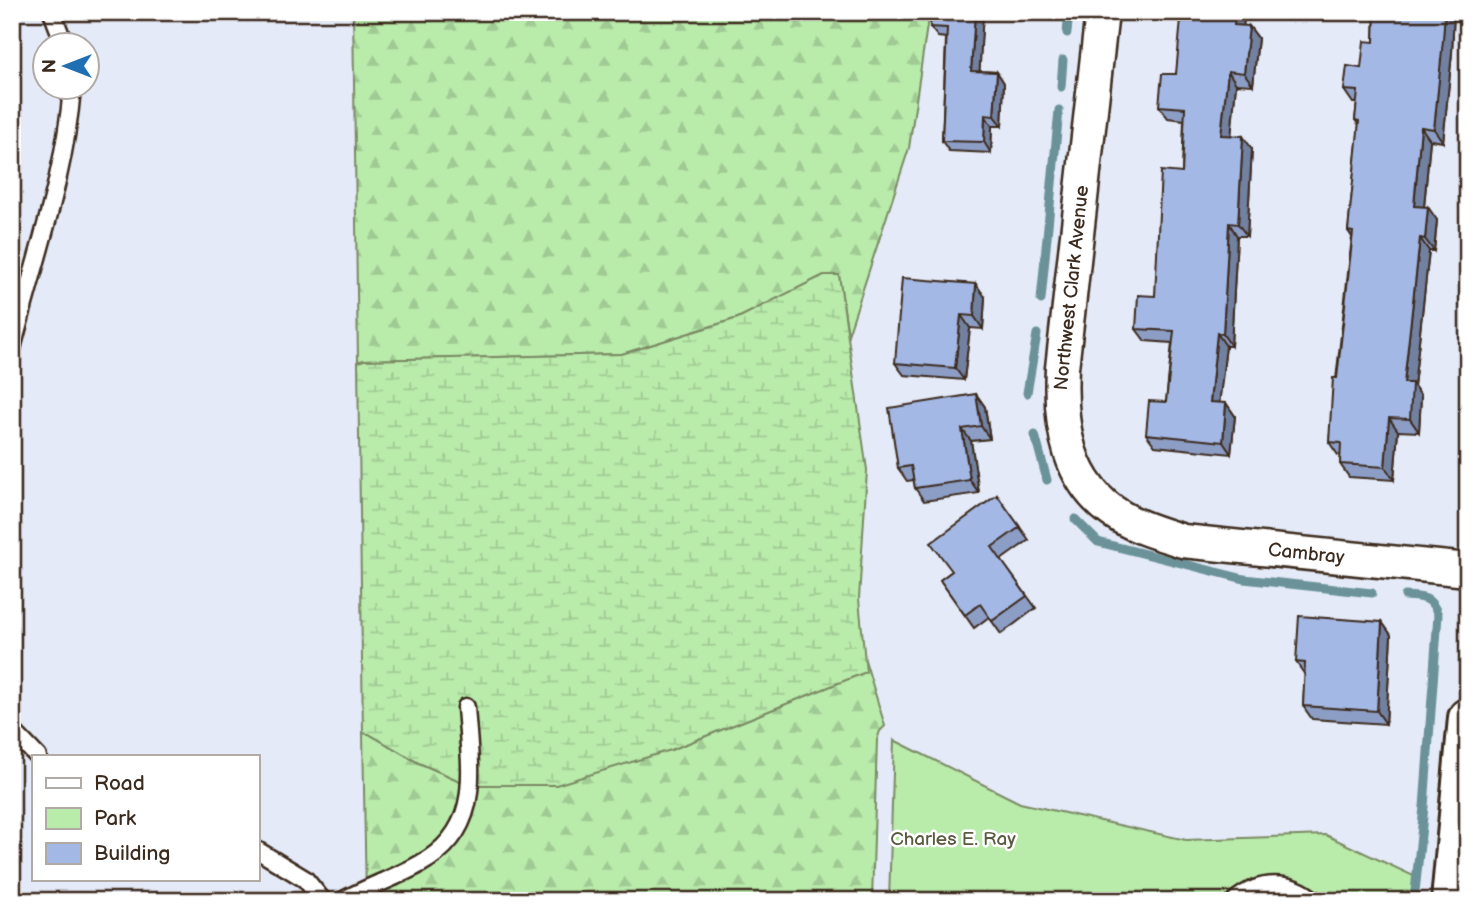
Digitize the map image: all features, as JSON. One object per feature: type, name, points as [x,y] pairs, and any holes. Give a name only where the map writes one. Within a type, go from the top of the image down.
[{"type":"street","name":"Northwest Clark Avenue","points":[[1102,12],[1060,405],[1065,435],[1081,476],[1099,498],[1119,516],[1145,529]]},
{"type":"street","name":"Cambray","points":[[1145,529],[1183,541],[1468,570]]},
{"type":"street","points":[[1451,901],[1468,718]]},
{"type":"lane","points":[[52,12],[60,32]]},
{"type":"lane","points":[[12,349],[58,181],[69,128],[71,102]]},
{"type":"lane","points":[[342,901],[420,864],[454,838],[465,814],[470,782],[466,708]]},
{"type":"lane","points":[[12,730],[36,755]]},
{"type":"lane","points":[[259,851],[305,879],[323,901]]},
{"type":"lane","points":[[1235,901],[1252,889],[1275,885],[1300,890],[1315,901]]},
{"type":"green space","points":[[353,12],[929,12],[909,148],[848,335],[839,276],[824,275],[738,318],[622,354],[358,362]]},
{"type":"green space","points":[[824,275],[839,275],[867,470],[859,599],[866,672],[671,750],[556,785],[469,785],[419,763],[363,733],[358,362],[622,354],[738,318]]},
{"type":"green space","points":[[865,660],[885,726],[877,740],[872,901],[366,901],[363,733],[419,763],[469,785],[671,750],[865,672]]},
{"type":"green space","name":"Charles E. Ray","points":[[894,740],[1020,803],[1186,840],[1326,835],[1418,878],[1416,901],[889,901]]},
{"type":"building","points":[[931,12],[975,12],[971,71],[997,72],[994,116],[985,115],[984,142],[942,141],[947,28],[930,27]]},
{"type":"building","points":[[1190,12],[1235,12],[1234,25],[1249,26],[1244,73],[1228,71],[1221,135],[1243,136],[1238,224],[1229,223],[1223,334],[1217,333],[1210,402],[1226,403],[1223,442],[1146,434],[1149,401],[1166,402],[1174,331],[1136,329],[1138,295],[1155,296],[1161,171],[1182,173],[1185,108],[1159,106],[1162,74],[1176,74],[1181,19],[1190,20]]},
{"type":"building","points":[[1375,12],[1445,12],[1434,129],[1421,127],[1414,206],[1428,207],[1425,239],[1420,238],[1404,383],[1412,383],[1410,419],[1389,418],[1385,467],[1340,464],[1341,443],[1329,442],[1333,378],[1337,378],[1353,232],[1348,231],[1359,121],[1355,120],[1358,91],[1344,90],[1347,66],[1361,68],[1364,41],[1374,42]]},
{"type":"building","points":[[902,278],[976,284],[974,316],[961,315],[955,368],[895,363]]},
{"type":"building","points":[[976,394],[981,426],[962,429],[970,480],[915,488],[911,466],[898,468],[889,408]]},
{"type":"building","points":[[997,495],[1020,527],[992,547],[1027,596],[992,621],[980,604],[965,615],[940,580],[952,571],[931,543]]},
{"type":"building","points":[[1299,616],[1382,622],[1377,711],[1303,706],[1305,663],[1296,662]]},
{"type":"waterway","points":[[1067,33],[1069,12]]},
{"type":"waterway","points":[[1061,87],[1063,60]]},
{"type":"waterway","points":[[1041,300],[1059,110]]},
{"type":"waterway","points":[[1027,393],[1037,334]]},
{"type":"waterway","points":[[1035,435],[1047,480]]},
{"type":"waterway","points":[[1075,519],[1098,542],[1244,579],[1372,593]]},
{"type":"waterway","points":[[1405,596],[1426,599],[1438,615],[1424,807],[1414,901]]}]
